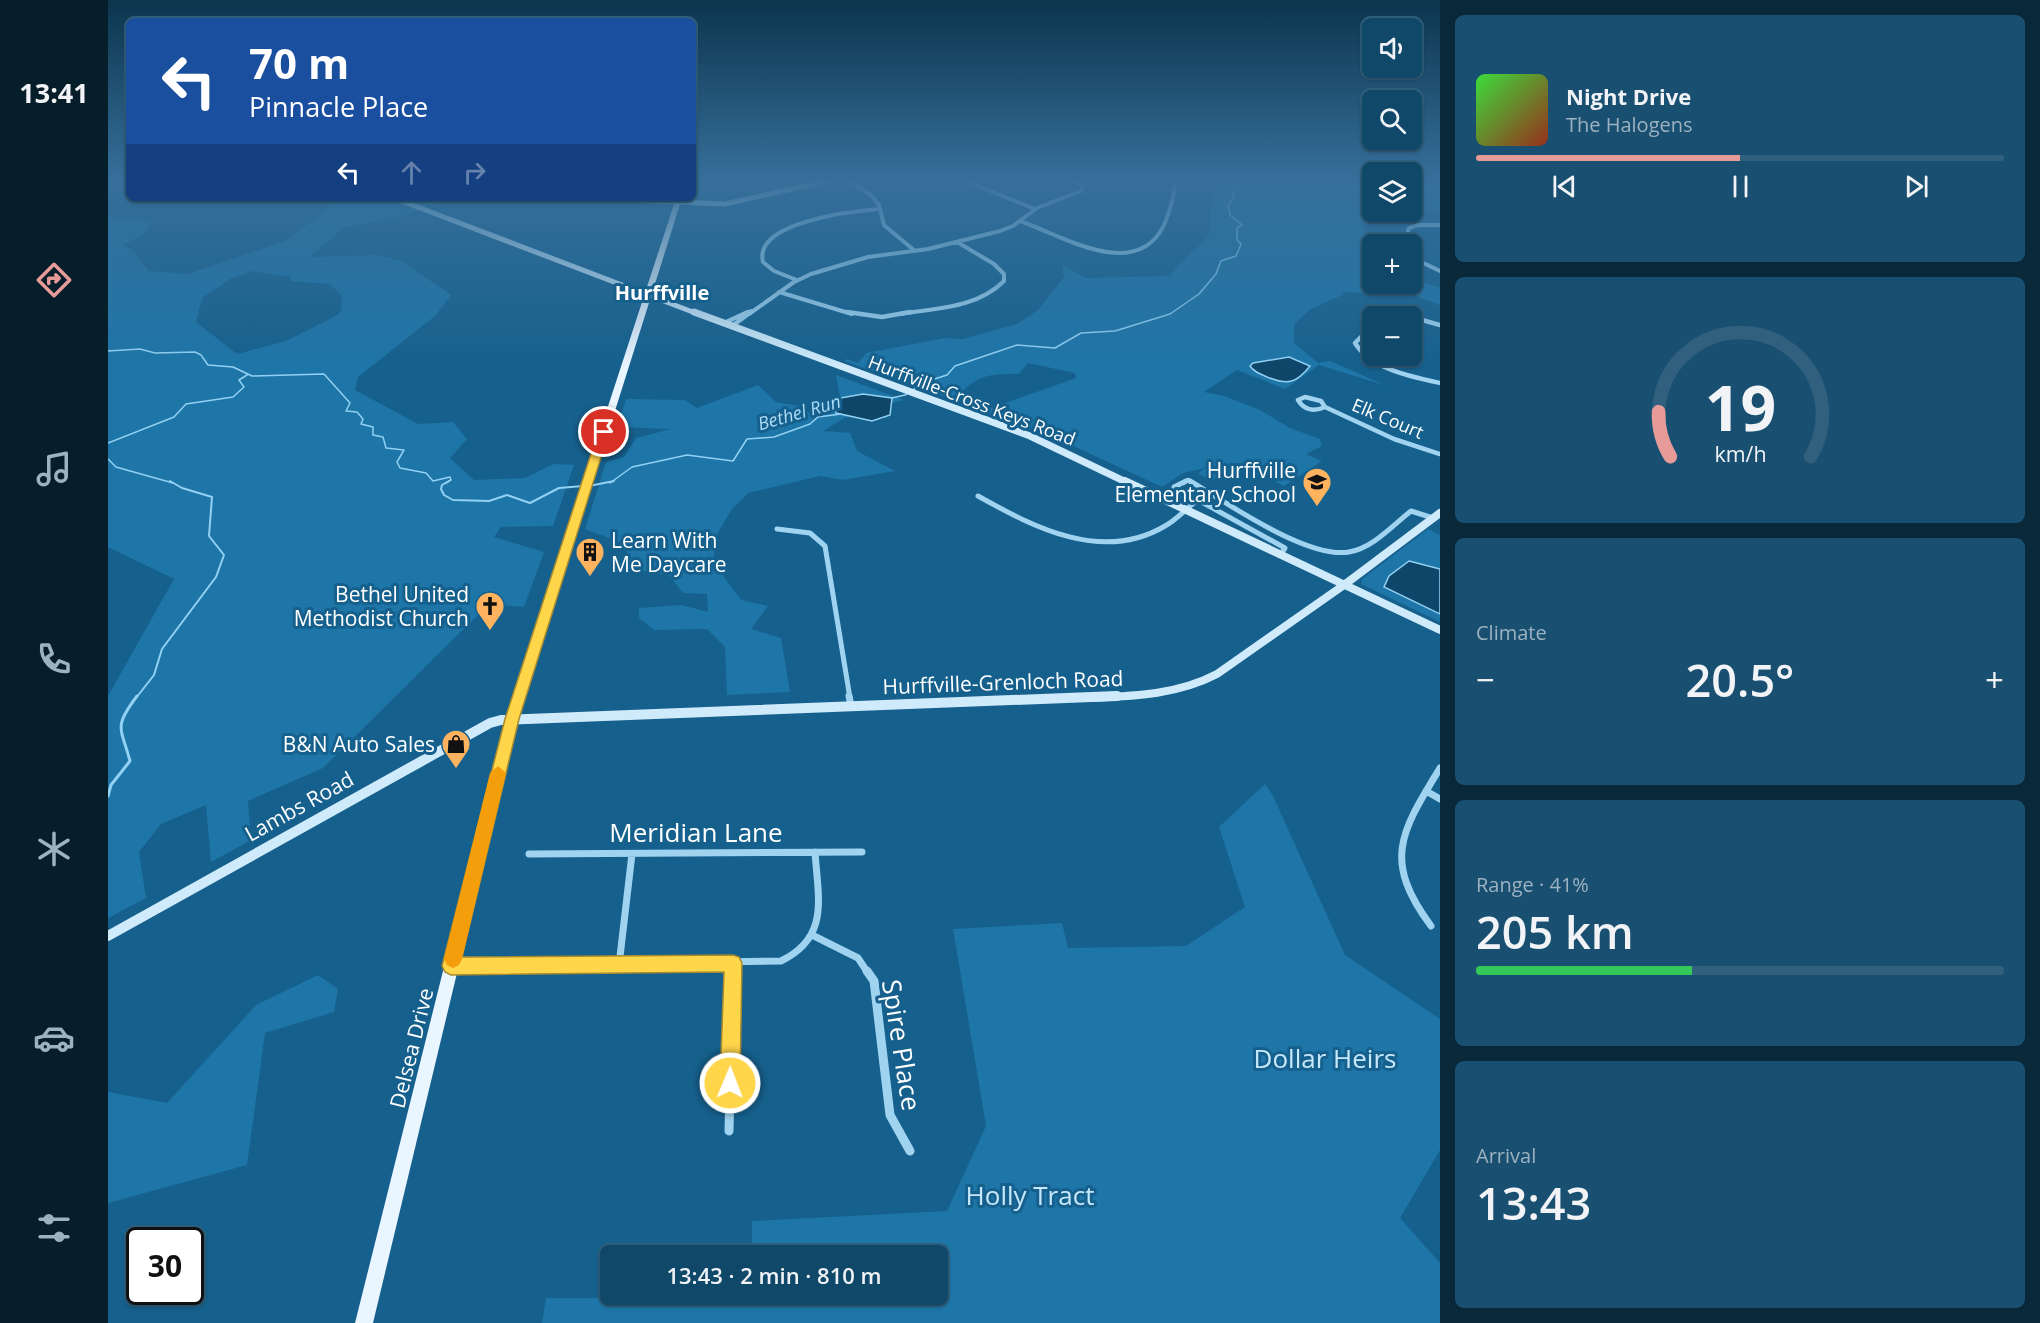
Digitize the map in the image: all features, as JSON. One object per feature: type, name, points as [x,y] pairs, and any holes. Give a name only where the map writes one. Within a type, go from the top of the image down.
[{"type":"main road","name":"Hurffville-Cross Keys Road","points":[[511,243],[1030,436],[1283,551],[1344,585],[1440,630]]},
{"type":"main road","name":"Delsea Drive","points":[[364,1323],[512,719],[664,243]]},
{"type":"main road","name":"Hurffville-Grenloch Road","points":[[512,719],[1139,695],[1186,688],[1217,674],[1437,516]]},
{"type":"main road","name":"Lambs Road","points":[[108,936],[490,723],[512,719]]},
{"type":"street","points":[[767,243],[762,254],[763,263],[775,273],[797,280]]},
{"type":"street","points":[[905,243],[915,251]]},
{"type":"street","points":[[732,326],[797,280],[864,258],[954,243]]},
{"type":"street","points":[[779,292],[873,317],[894,316],[974,302],[997,289],[1004,281],[1004,274],[994,264],[958,243]]},
{"type":"street","points":[[1072,243],[1087,249],[1117,252],[1140,249],[1151,243]]},
{"type":"street","points":[[1422,262],[1440,271]]},
{"type":"street","points":[[724,323],[741,313],[751,311]]},
{"type":"street","points":[[1422,320],[1440,325]]},
{"type":"street","points":[[1362,336],[1355,343],[1362,354]]},
{"type":"street","points":[[1387,366],[1440,383]]},
{"type":"street","name":"Elk Court","points":[[1325,407],[1320,410],[1307,409],[1298,400],[1302,397],[1313,398],[1323,403],[1325,407],[1358,420],[1395,439],[1440,454]]},
{"type":"street","points":[[1302,544],[1283,551],[1174,487],[1188,480],[1302,544],[1327,553],[1348,553],[1359,549],[1411,511],[1437,516]]},
{"type":"street","points":[[978,496],[1042,530],[1087,541],[1113,540],[1150,533],[1167,525],[1185,508],[1211,493]]},
{"type":"street","points":[[777,529],[809,533],[822,540],[825,546],[851,706]]},
{"type":"street","points":[[1431,926],[1406,890],[1400,862],[1406,827],[1440,768]]},
{"type":"street","points":[[1426,791],[1440,799]]},
{"type":"street","points":[[451,966],[765,963],[786,959],[804,948],[814,936],[818,919],[815,852]]},
{"type":"street","name":"Meridian Lane","points":[[529,854],[862,852]]},
{"type":"street","points":[[619,965],[632,854]]},
{"type":"street","name":"Spire Place","points":[[814,936],[858,958],[874,981],[890,1115],[896,1130],[910,1151]]},
{"type":"street","points":[[729,1131],[733,963]]},
{"type":"green space","points":[[108,243],[127,243],[123,245],[132,250],[149,271],[188,274],[281,243],[326,243],[309,257],[377,255],[402,261],[451,295],[435,316],[358,377],[355,390],[418,424],[453,422],[467,439],[450,458],[474,480],[525,478],[553,464],[574,465],[553,526],[501,527],[494,537],[544,552],[524,607],[489,604],[323,768],[248,801],[251,840],[211,862],[206,805],[161,824],[139,852],[146,898],[108,918],[108,696],[174,579],[108,547]],"holes":[[[253,271],[291,277],[291,281],[330,284],[342,296],[341,311],[336,316],[286,341],[237,354],[196,322],[202,298],[230,279]]]},
{"type":"green space","points":[[1201,243],[1362,243],[1362,293],[1341,292],[1344,294],[1311,309],[1294,324],[1294,343],[1318,363],[1330,361],[1387,386],[1319,365],[1285,389],[1237,370],[1204,392],[1224,396],[1260,410],[1290,428],[1320,439],[1322,446],[1306,454],[1322,461],[1284,486],[1246,466],[1229,476],[1223,474],[1211,481],[1198,473],[1206,468],[1183,473],[1162,487],[1043,432],[983,411],[1076,378],[1075,373],[1028,363],[1019,374],[990,376],[976,381],[953,400],[844,361],[847,359],[858,363],[866,353],[945,338],[963,339],[1017,324],[1038,310],[1064,277],[1062,265],[1086,278],[1169,276]]},
{"type":"green space","points":[[1422,282],[1440,287],[1440,305],[1410,294],[1422,294]]},
{"type":"green space","points":[[836,375],[904,400],[892,403],[887,418],[846,417],[823,431],[850,433],[857,451],[895,471],[843,480],[820,476],[748,493],[732,509],[717,534],[713,562],[741,600],[768,606],[751,629],[781,638],[790,692],[727,695],[725,647],[707,629],[654,630],[639,618],[639,608],[682,605],[708,612],[707,594],[683,593],[669,575],[637,570],[622,543],[585,529],[606,462],[624,457],[636,438],[671,429],[617,427],[626,399],[685,400],[697,408],[758,385],[776,402],[800,406],[812,415],[836,411],[840,397]]},
{"type":"green space","points":[[1428,529],[1440,535],[1440,622],[1361,584],[1362,579]]},
{"type":"green space","points":[[1265,784],[1273,796],[1345,955],[1440,1019],[1440,1150],[1400,1218],[1440,1263],[1440,1323],[542,1323],[546,1298],[600,1298],[600,1305],[948,1305],[948,1245],[752,1245],[752,1221],[947,1211],[986,1126],[953,929],[1062,923],[1068,948],[1186,946],[1245,907],[1219,827]]},
{"type":"green space","points":[[318,975],[338,989],[334,1012],[265,1033],[247,1165],[108,1203],[108,1092],[167,1103],[256,1005]]},
{"type":"shaded area","points":[[1289,357],[1310,366],[1296,380],[1280,381],[1255,371],[1250,366],[1253,363]]},
{"type":"shaded area","points":[[863,394],[892,398],[890,415],[872,421],[836,413],[833,401],[835,399]]},
{"type":"shaded area","points":[[1409,561],[1440,569],[1440,614],[1384,587],[1389,576]]},
{"type":"waterway","name":"Bethel Run","points":[[892,398],[905,395],[925,382],[947,375],[955,366],[1017,345],[1055,348],[1081,333],[1115,331],[1170,314],[1199,294],[1216,274],[1221,261],[1236,256],[1240,243]]},
{"type":"waterway","name":"Bethel Run","points":[[108,351],[140,349],[155,353],[195,352],[201,355],[208,365],[233,367],[252,376],[324,374],[350,403],[346,411],[357,412],[363,419],[361,424],[373,427],[373,435],[383,437],[386,448],[404,450],[397,462],[400,468],[426,473],[433,481],[450,477],[451,480],[446,483]]},
{"type":"waterway","points":[[108,443],[174,417],[186,404],[233,397],[244,387],[239,380],[247,375]]},
{"type":"waterway","name":"Bethel Run","points":[[612,481],[632,467],[687,455],[733,461],[747,439],[774,437],[810,424],[818,417],[841,414]]},
{"type":"waterway","points":[[108,459],[116,467],[173,483]]},
{"type":"waterway","points":[[136,698],[154,675],[162,649],[216,577],[224,555],[209,536],[212,497],[182,488],[170,481]]},
{"type":"waterway","name":"Bethel Run","points":[[449,481],[442,485],[441,489],[444,495],[453,500],[489,501],[507,495],[530,503],[559,488],[583,486]]},
{"type":"waterway","name":"Bethel Run","points":[[589,486],[612,481]]},
{"type":"waterway","points":[[108,796],[111,785],[130,761],[121,728],[125,715],[137,696]]},
{"type":"slow traffic","points":[[453,959],[498,773]]},
{"type":"place","name":"Hurffville Elementary School","points":[[1317,508]]},
{"type":"place","name":"Learn With Me Daycare","points":[[590,578]]},
{"type":"place","name":"Bethel United Methodist Church","points":[[490,632]]},
{"type":"place","name":"B&N Auto Sales","points":[[456,770]]},
{"type":"district","name":"Hurffville","points":[[662,292]]},
{"type":"route","points":[[604,432],[512,719],[451,966],[733,963],[730,1083]]},
{"type":"park label","name":"Dollar Heirs","points":[[1325,1058]]},
{"type":"park label","name":"Holly Tract","points":[[1030,1195]]}]
